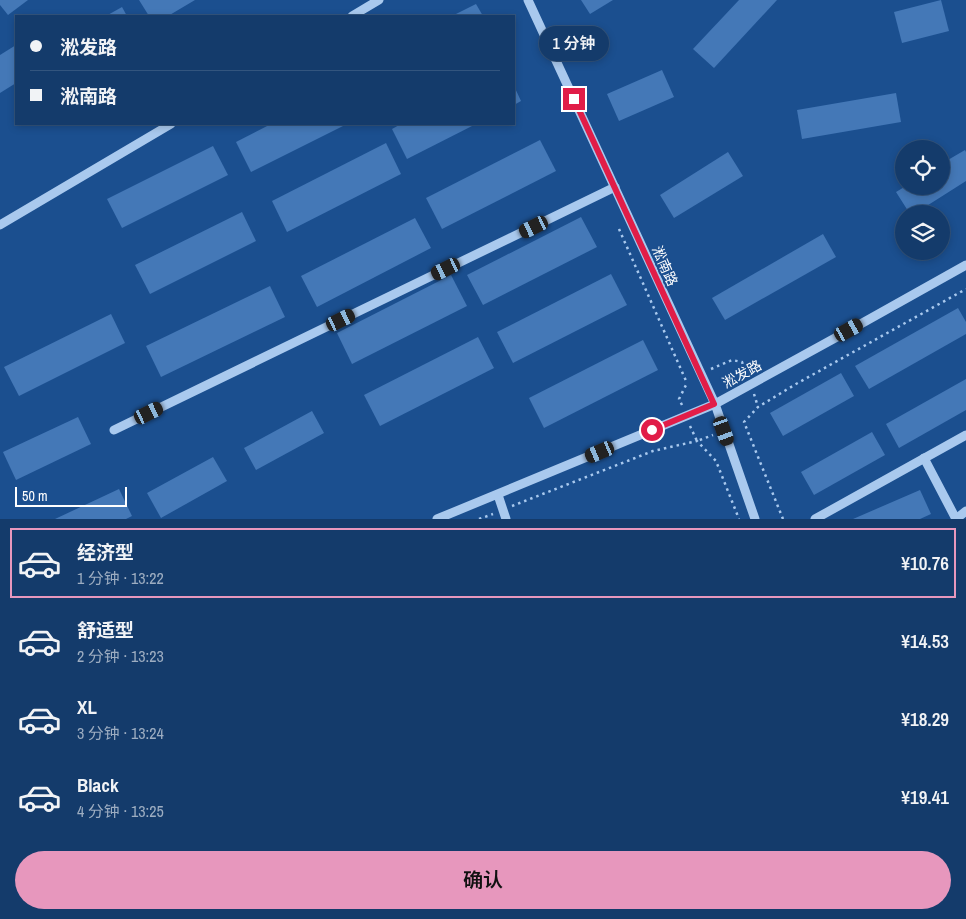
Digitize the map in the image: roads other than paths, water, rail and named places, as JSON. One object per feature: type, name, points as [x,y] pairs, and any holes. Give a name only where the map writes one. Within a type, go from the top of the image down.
[{"type":"street","points":[[354,15],[379,0]]},
{"type":"street","name":"淞南路","points":[[528,0],[714,404],[755,519]]},
{"type":"street","points":[[0,225],[169,125]]},
{"type":"street","points":[[114,430],[615,188]]},
{"type":"street","name":"淞发路","points":[[437,519],[714,404],[866,322],[966,265]]},
{"type":"street","points":[[815,519],[966,435]]},
{"type":"street","points":[[924,458],[956,519],[966,511]]},
{"type":"street","points":[[498,495],[506,519]]}]
